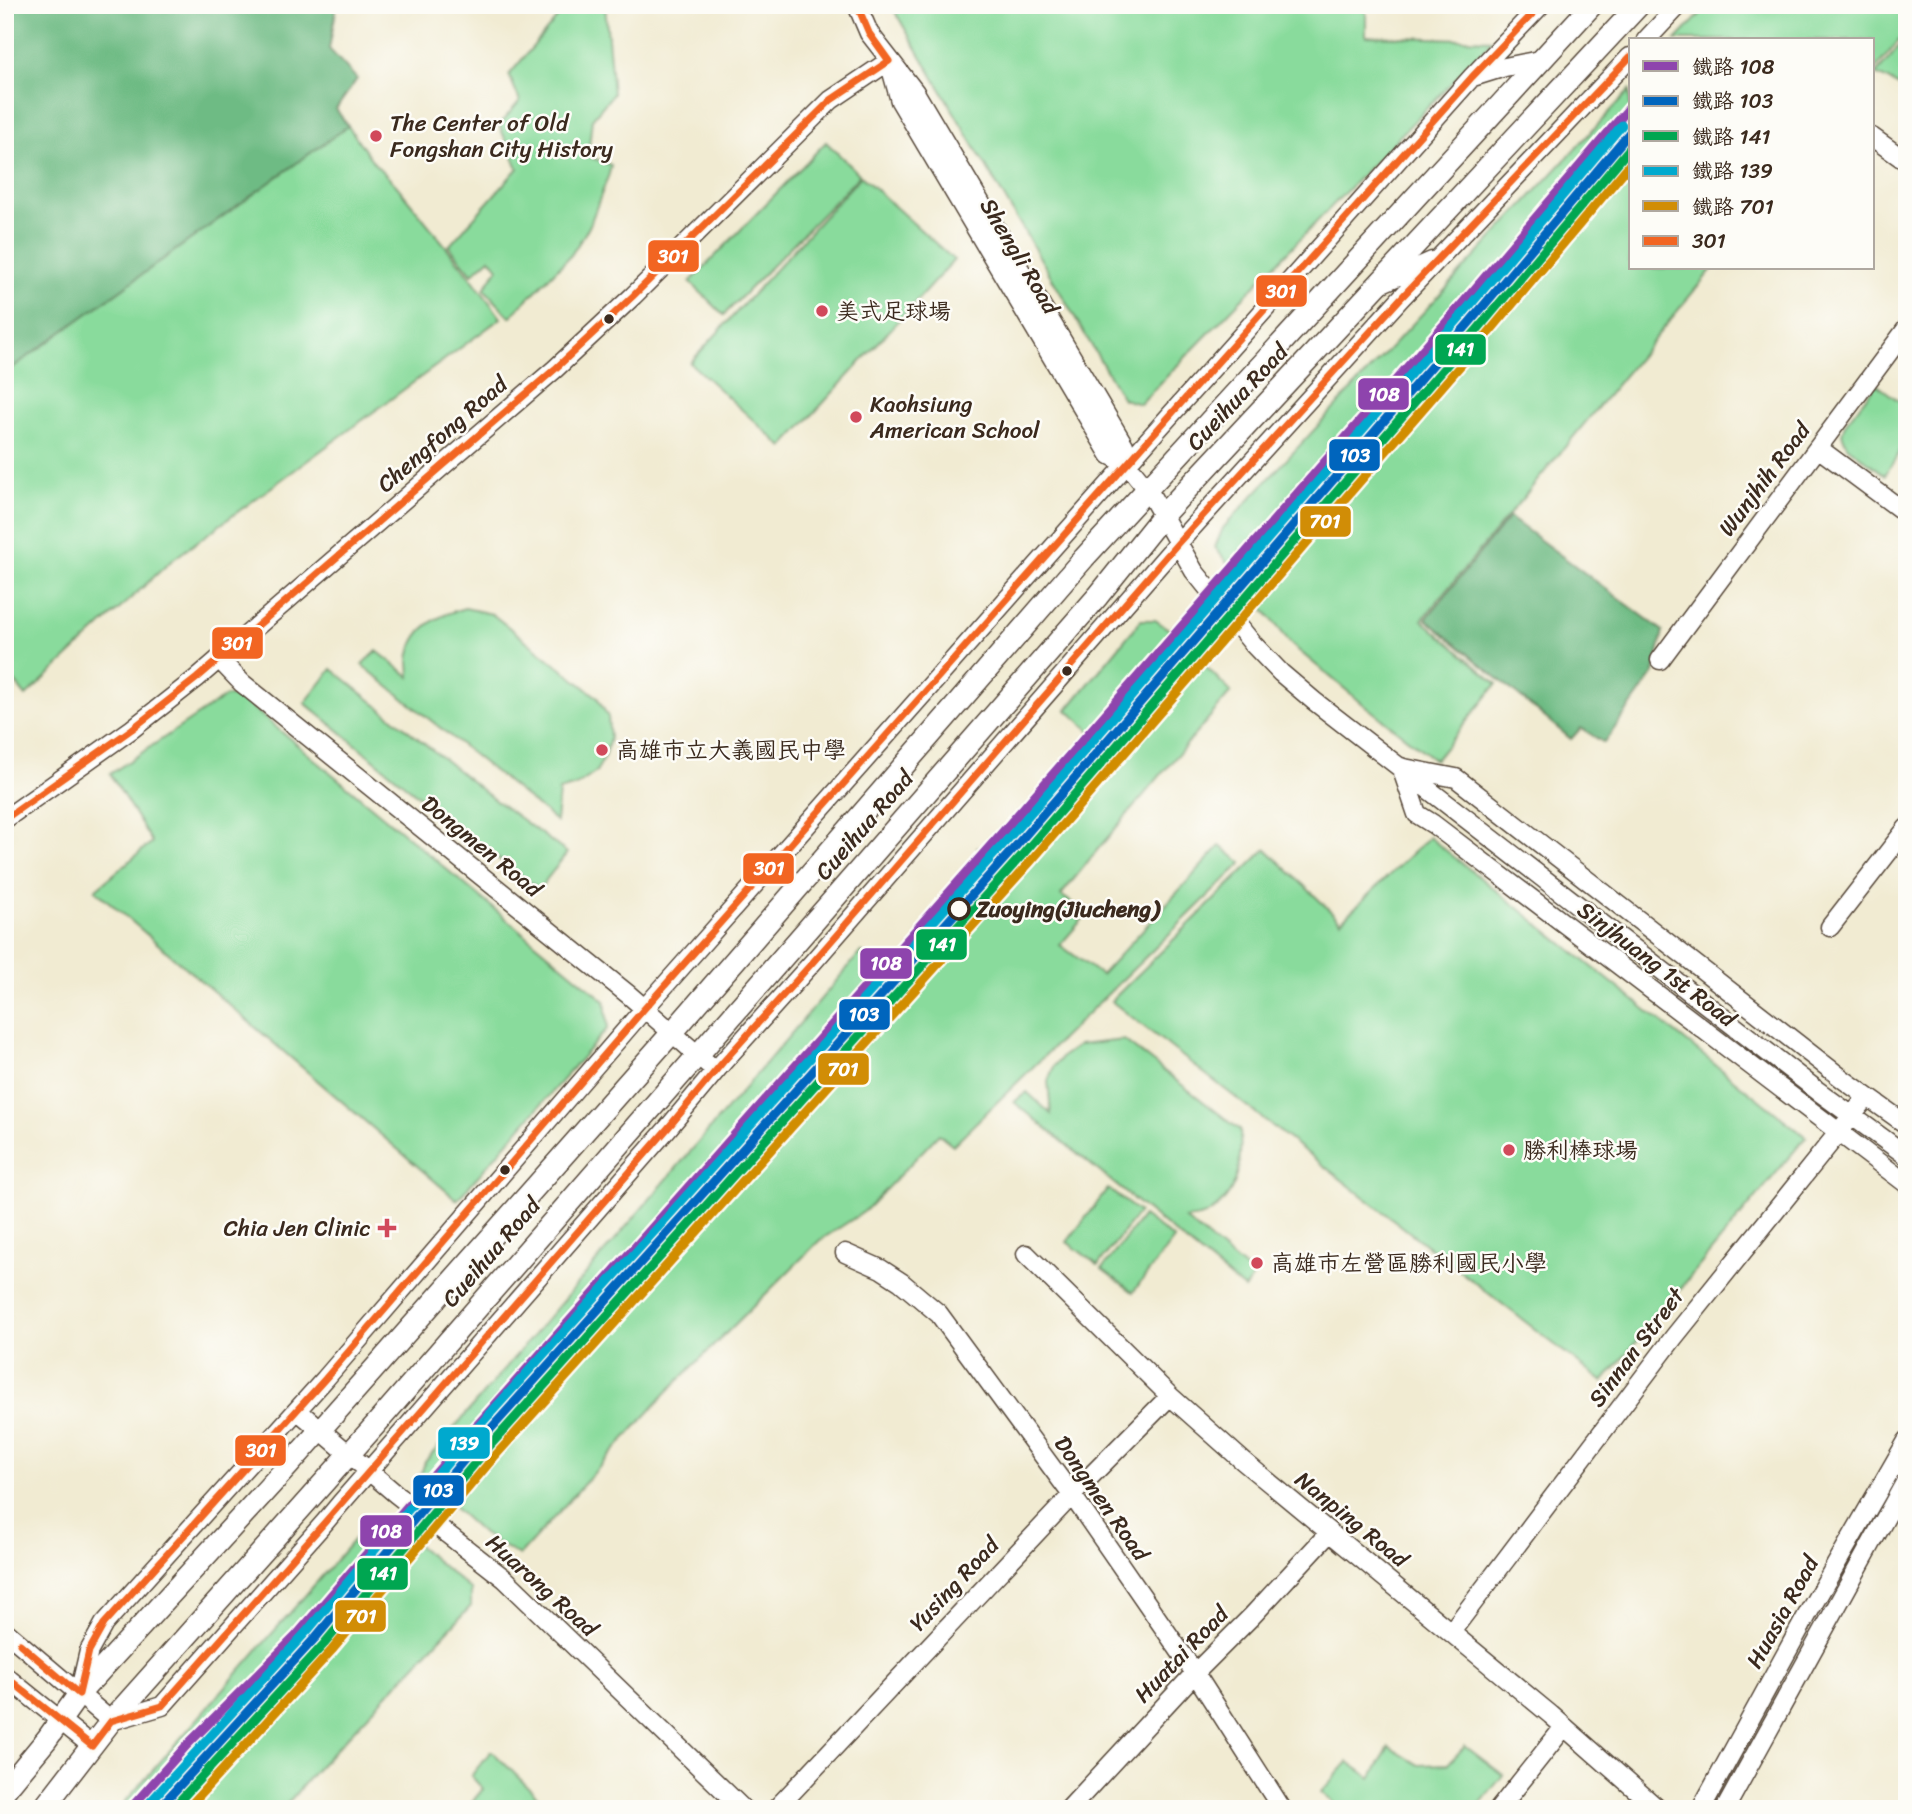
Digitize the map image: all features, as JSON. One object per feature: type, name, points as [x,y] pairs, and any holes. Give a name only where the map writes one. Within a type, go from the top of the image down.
[{"type":"main road","name":"Cueihua Road","points":[[5,1790],[47,1739],[79,1694],[320,1429],[673,1032],[1084,558],[1591,5]]},
{"type":"main road","name":"Cueihua Road","points":[[43,1809],[111,1721],[698,1055],[1098,596],[1163,515],[1639,5]]},
{"type":"street","name":"Shengli Road","points":[[857,5],[869,33],[890,61],[900,101],[966,215],[1110,455],[1127,464],[1148,490]]},
{"type":"street","name":"Cueihua Road","points":[[79,1694],[89,1651],[104,1624],[298,1410],[645,1009],[1127,464],[1472,77],[1541,5]]},
{"type":"street","points":[[1648,38],[1679,5]]},
{"type":"street","points":[[1501,104],[1509,37]]},
{"type":"street","points":[[5,1631],[111,1721],[162,1706],[1178,543],[1400,299],[1629,58]]},
{"type":"street","points":[[1472,77],[1541,60]]},
{"type":"street","name":"Chengfong Road","points":[[5,819],[132,729],[219,659],[555,369],[633,296],[831,100],[890,61]]},
{"type":"street","points":[[1874,138],[1907,162]]},
{"type":"street","points":[[1400,299],[1418,242]]},
{"type":"street","points":[[1377,285],[1441,257]]},
{"type":"street","name":"Wunjhih Road","points":[[1660,660],[1907,328]]},
{"type":"street","points":[[1818,448],[1907,514]]},
{"type":"street","name":"Sinjhuang 1st Road","points":[[1148,490],[1194,571],[1281,673],[1327,712],[1852,1117],[1907,1156]]},
{"type":"street","name":"Dongmen Road","points":[[219,659],[242,683],[673,1032],[715,1072]]},
{"type":"street","name":"Sinjhuang 1st Road","points":[[1401,768],[1456,778],[1867,1097],[1907,1125]]},
{"type":"street","name":"Sinjhuang 1st Road","points":[[1401,768],[1417,814],[1907,1184]]},
{"type":"street","points":[[1830,927],[1907,828]]},
{"type":"street","name":"Sinnan Street","points":[[1451,1632],[1674,1337],[1867,1097]]},
{"type":"street","name":"Dongmen Road","points":[[845,1253],[881,1269],[940,1314],[1072,1495],[1195,1672],[1282,1809]]},
{"type":"street","name":"Nanping Road","points":[[1026,1254],[1170,1396],[1243,1461],[1451,1632],[1658,1809]]},
{"type":"street","name":"Yusing Road","points":[[776,1809],[1072,1495],[1170,1396]]},
{"type":"street","name":"Huarong Road","points":[[298,1410],[348,1455],[505,1579],[743,1809]]},
{"type":"street","name":"Huasia Road","points":[[1701,1809],[1907,1441]]},
{"type":"street","name":"Huasia Road","points":[[1725,1809],[1907,1479]]},
{"type":"street","name":"Huatai Road","points":[[1069,1809],[1195,1672],[1252,1616],[1329,1533]]},
{"type":"street","points":[[5,1676],[92,1746]]},
{"type":"street","points":[[1499,1809],[1564,1727]]},
{"type":"green space","points":[[5,5],[337,5],[329,49],[357,79],[336,109],[348,126],[5,373]]},
{"type":"green space","points":[[568,5],[605,5],[613,94],[592,119],[588,156],[611,165],[589,227],[571,255],[510,317],[484,289],[498,268],[490,258],[472,274],[449,246],[518,168],[499,125],[520,101],[509,75]]},
{"type":"green space","points":[[891,5],[1366,5],[1366,36],[1493,40],[1140,404],[1123,399]]},
{"type":"green space","points":[[1709,5],[1907,5],[1907,31],[1874,71],[1874,38],[1678,38]]},
{"type":"green space","points":[[1907,37],[1907,90],[1876,74]]},
{"type":"green space","points":[[1629,91],[1629,270],[1711,270],[1422,620],[1497,684],[1435,760],[1292,645],[1215,547],[1223,528]]},
{"type":"green space","points":[[348,126],[374,163],[396,185],[501,318],[171,561],[26,696],[5,670],[5,373]]},
{"type":"green space","points":[[826,142],[860,175],[724,315],[690,282]]},
{"type":"green space","name":"美式足球場","points":[[861,176],[954,260],[783,447],[690,363]]},
{"type":"green space","points":[[1876,384],[1907,407],[1907,440],[1885,475],[1847,446],[1842,434],[1845,424]]},
{"type":"green space","points":[[1509,517],[1663,631],[1654,673],[1604,743],[1581,728],[1571,739],[1426,619]]},
{"type":"green space","points":[[465,608],[492,614],[597,697],[608,717],[610,738],[605,756],[596,772],[576,786],[559,791],[556,821],[362,665],[377,651],[410,677],[411,649],[421,631],[436,619]]},
{"type":"green space","points":[[1141,620],[1155,620],[1170,630],[1231,692],[1061,895],[1087,914],[1060,945],[1101,975],[1220,846],[1242,863],[953,1145],[939,1134],[865,1211],[819,1241],[667,1392],[519,1556],[483,1534],[420,1477],[425,1462],[861,952],[900,986],[995,862],[978,847],[1000,847],[1058,787],[1080,785],[1097,771],[1108,747],[1067,710]]},
{"type":"green space","points":[[332,669],[497,802],[567,853],[539,889],[470,838],[305,703]]},
{"type":"green space","points":[[226,696],[242,699],[605,1001],[608,1028],[457,1200],[95,890],[152,842],[110,774]]},
{"type":"green space","points":[[1429,837],[1806,1137],[1603,1382],[1111,1001],[1266,849],[1341,921]]},
{"type":"green space","points":[[1124,1040],[1240,1130],[1239,1166],[1226,1198],[1207,1214],[1185,1219],[1254,1276],[1244,1289],[1014,1102],[1027,1092],[1051,1114],[1048,1081],[1054,1066],[1063,1056],[1079,1045]]},
{"type":"green space","points":[[1108,1189],[1139,1212],[1098,1265],[1067,1242]]},
{"type":"green space","points":[[1143,1216],[1174,1239],[1133,1292],[1102,1269]]},
{"type":"green space","points":[[384,1517],[471,1590],[471,1606],[313,1773],[283,1809],[119,1809],[371,1520]]},
{"type":"green space","points":[[1465,1746],[1503,1775],[1476,1809],[1340,1809],[1321,1792],[1348,1762],[1371,1778],[1389,1747],[1419,1765],[1448,1764]]},
{"type":"green space","points":[[491,1751],[550,1809],[466,1809],[483,1789],[471,1776]]},
{"type":"rail line","name":"108","points":[[130,1809],[187,1745],[296,1636],[472,1431],[1000,835],[1629,108]]},
{"type":"rail line","name":"139","points":[[150,1802],[308,1630],[470,1436],[1007,840],[1461,316],[1622,125]]},
{"type":"rail line","name":"103","points":[[158,1809],[316,1637],[478,1443],[1015,847],[1469,323],[1629,133]]},
{"type":"rail line","name":"141","points":[[172,1809],[324,1644],[486,1450],[1023,854],[1477,330],[1629,149]]},
{"type":"rail line","name":"701","points":[[187,1809],[332,1650],[494,1457],[1031,861],[1485,337],[1629,165]]},
{"type":"transit line","name":"301","points":[[857,5],[869,33],[889,61]]},
{"type":"transit line","name":"301","points":[[20,1644],[79,1694],[89,1651],[104,1624],[325,1379],[644,1009],[1150,438],[1472,77],[1541,5]]},
{"type":"transit line","name":"301","points":[[5,1676],[92,1746],[111,1721],[162,1706],[1178,543],[1400,299],[1629,58]]},
{"type":"transit line","name":"301","points":[[5,819],[132,729],[197,678],[555,369],[633,296],[831,100],[889,61]]},
{"type":"place","name":"The Center of Old Fongshan City History","points":[[376,136]]},
{"type":"place","name":"美式足球場","points":[[822,311]]},
{"type":"place","name":"Kaohsiung American School","points":[[856,417]]},
{"type":"place","name":"高雄市立大義國民中學","points":[[602,750]]},
{"type":"place","name":"Zuoying(Jiucheng)","points":[[959,909]]},
{"type":"place","name":"勝利棒球場","points":[[1509,1150]]},
{"type":"place","name":"Chia Jen Clinic","points":[[387,1228]]},
{"type":"place","name":"高雄市左營區勝利國民小學","points":[[1257,1263]]}]
